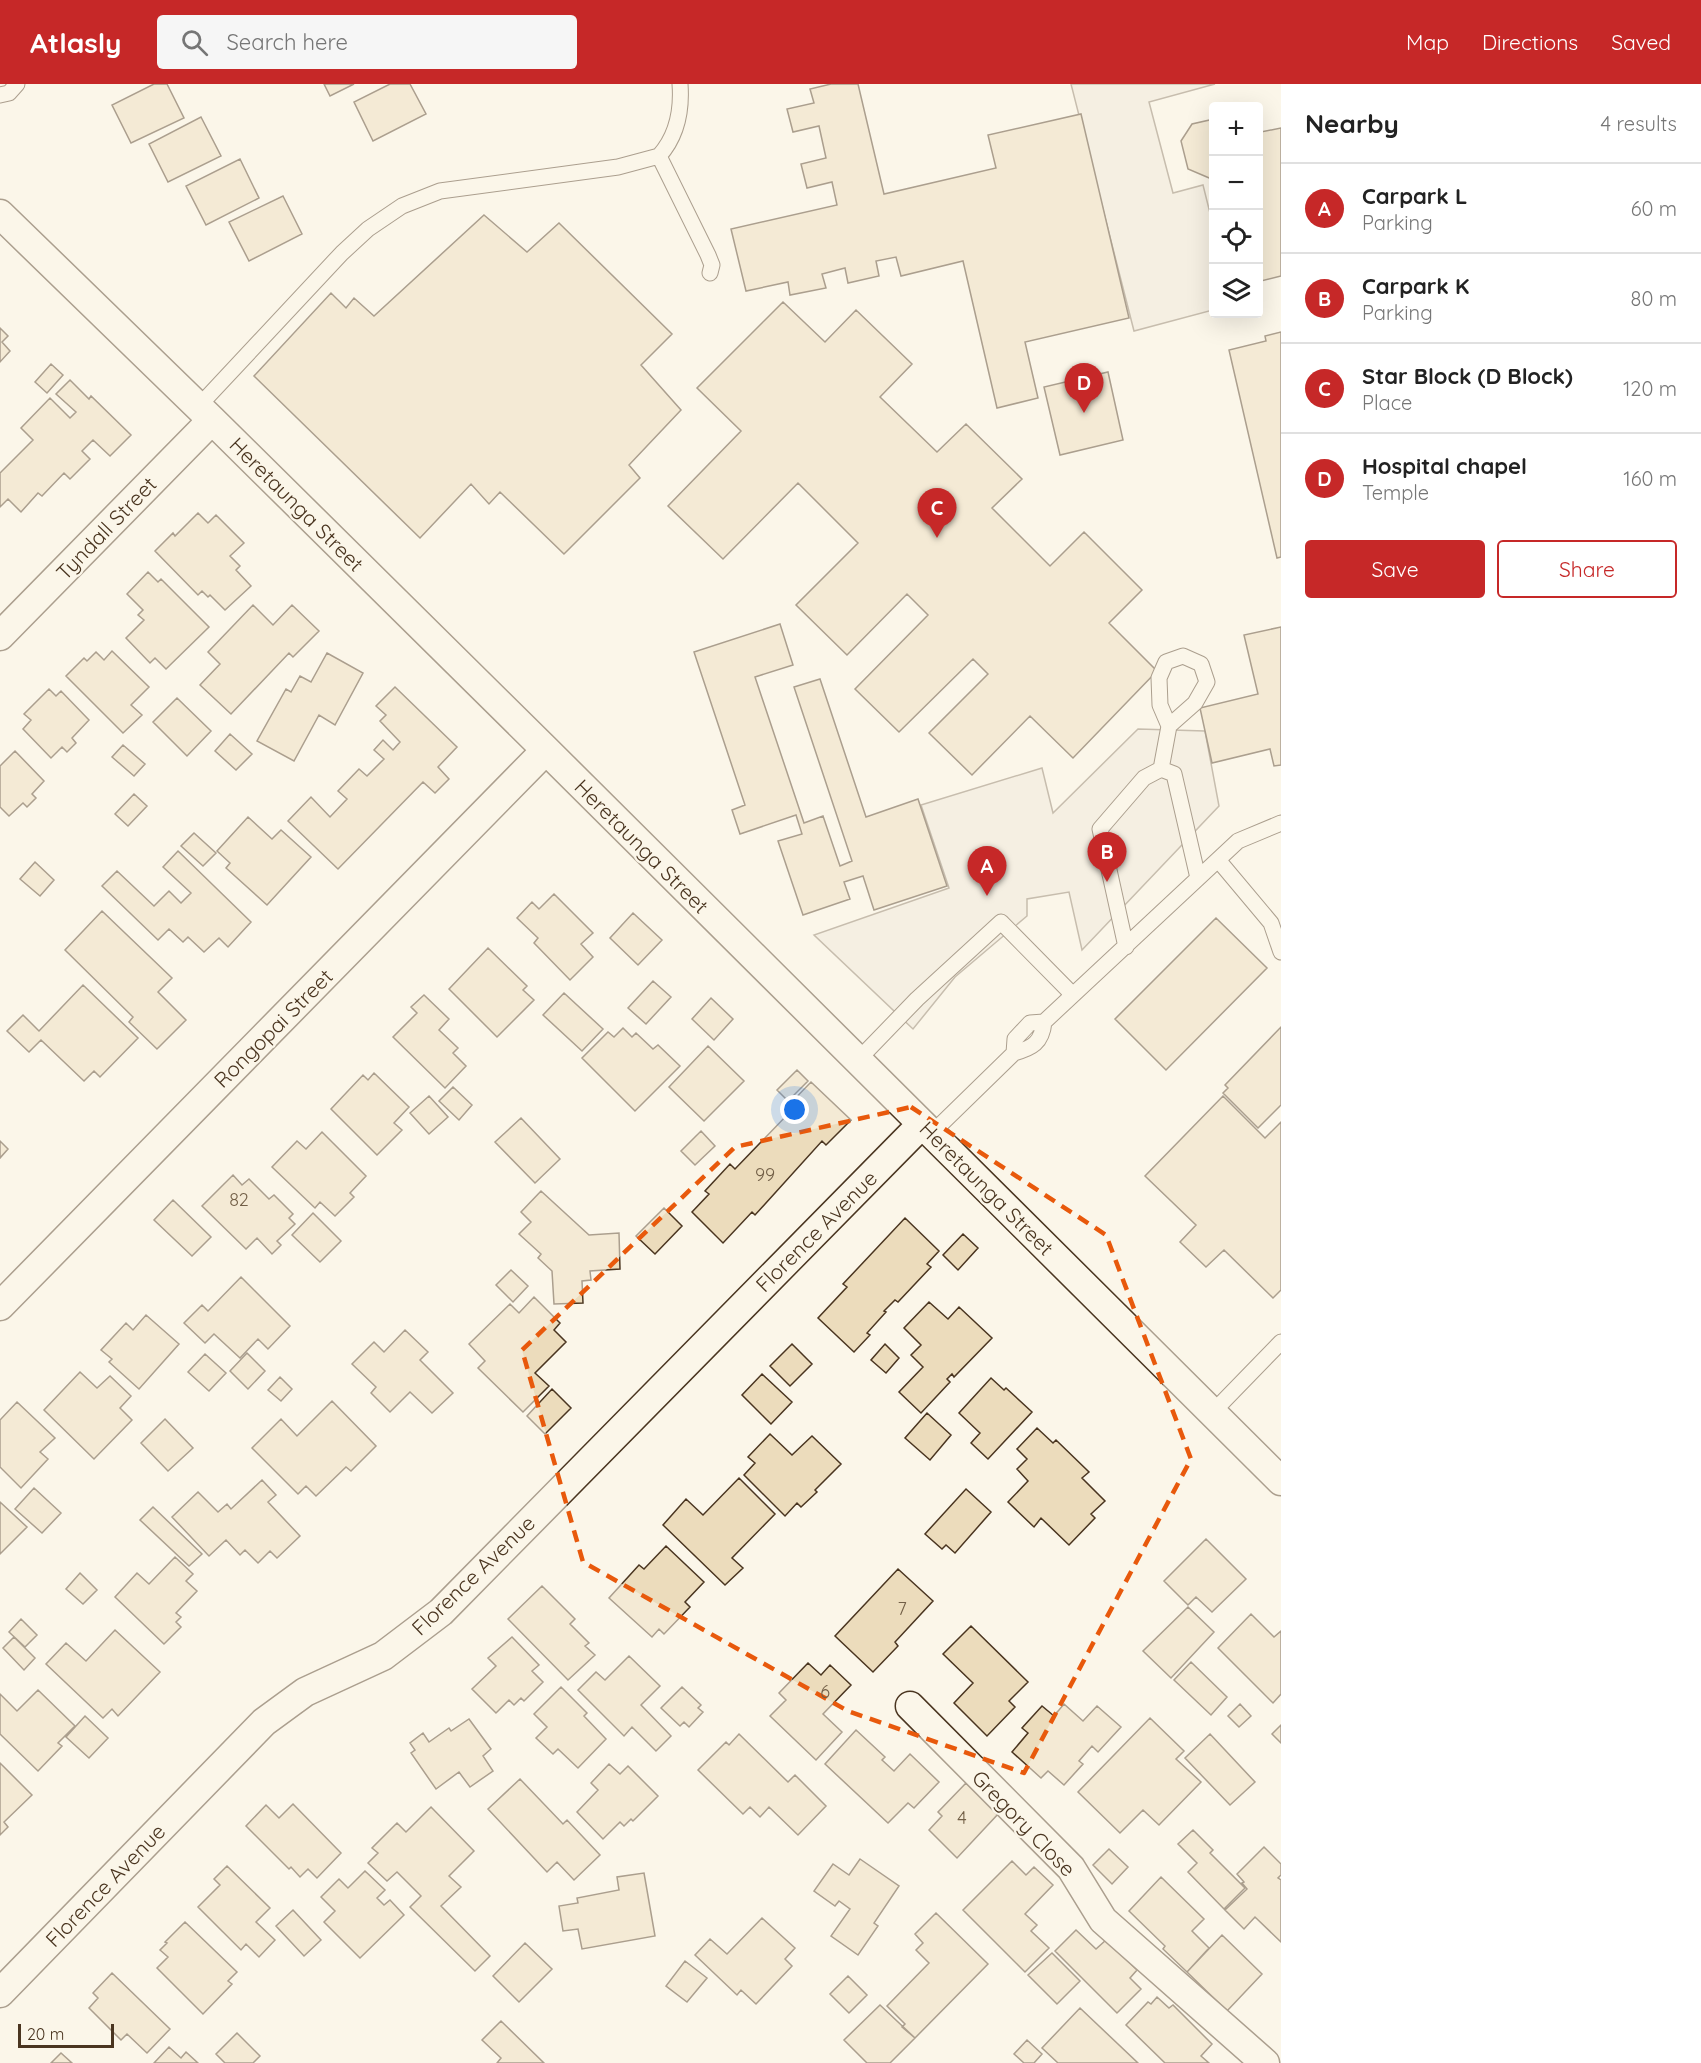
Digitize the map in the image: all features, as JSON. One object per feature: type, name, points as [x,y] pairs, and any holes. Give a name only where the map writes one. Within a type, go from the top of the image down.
[{"type":"street","name":"Heretaunga Street","points":[[0,214],[546,750],[1281,1481]]},
{"type":"street","name":"Tyndall Street","points":[[0,636],[205,413]]},
{"type":"street","name":"Rongopai Street","points":[[0,1306],[546,750]]},
{"type":"street","name":"Florence Avenue","points":[[0,1993],[264,1722],[305,1692],[383,1656],[441,1612],[927,1128]]},
{"type":"street","name":"Gregory Close","points":[[910,1706],[1071,1868],[1103,1920],[1265,2063]]},
{"type":"lane","points":[[0,95],[9,93],[17,84]]},
{"type":"lane","points":[[205,413],[342,254],[368,229],[402,206],[440,191],[618,167],[659,156],[670,144],[677,124],[680,84]]},
{"type":"lane","points":[[659,156],[708,255],[712,265],[710,273]]},
{"type":"lane","points":[[1161,769],[1169,726]]},
{"type":"lane","points":[[1126,947],[1100,829],[1144,778],[1161,769],[1174,774],[1198,878]]},
{"type":"lane","points":[[927,1128],[1014,1053],[1029,1050],[1043,1036],[1044,1023],[1238,841],[1281,823]]},
{"type":"lane","points":[[1219,861],[1271,923],[1281,952]]},
{"type":"lane","points":[[858,1060],[917,999],[1001,922],[1073,995]]},
{"type":"lane","points":[[1212,1413],[1281,1342]]},
{"type":"highlighted area","points":[[911,1107],[1106,1235],[1191,1459],[1024,1773],[848,1711],[583,1562],[522,1350],[735,1147]]},
{"type":"shaded area","points":[[1071,84],[1215,84],[1149,102],[1173,193],[1203,185],[1209,209],[1209,311],[1134,331]]},
{"type":"shaded area","points":[[1138,729],[1205,731],[1219,806],[1082,950],[1069,892],[1027,899],[1027,916],[955,977],[913,1029],[814,935],[949,888],[921,805],[1042,768],[1053,813]]},
{"type":"building","points":[[154,84],[167,84],[184,118],[131,143],[112,105]]},
{"type":"building","points":[[324,84],[354,84],[330,96]]},
{"type":"building","points":[[390,84],[410,84],[426,114],[373,141],[354,102]]},
{"type":"building","points":[[831,84],[858,84],[884,194],[996,168],[988,135],[1081,114],[1129,318],[1025,342],[1038,398],[997,408],[963,261],[901,276],[896,257],[876,261],[879,276],[848,283],[845,268],[822,274],[826,288],[790,295],[788,282],[746,291],[731,229],[837,205],[832,182],[807,188],[801,164],[826,158],[819,126],[793,132],[787,109],[814,103],[810,89]]},
{"type":"building","points":[[201,117],[221,156],[168,182],[149,144]]},
{"type":"building","points":[[1209,120],[1209,178],[1188,169],[1181,141],[1192,124]]},
{"type":"building","points":[[1281,128],[1281,276],[1263,280],[1263,156],[1263,132]]},
{"type":"building","points":[[240,159],[259,198],[206,225],[186,186]]},
{"type":"building","points":[[283,196],[302,234],[249,261],[229,222]]},
{"type":"building","points":[[484,215],[527,252],[559,223],[672,334],[641,365],[681,410],[629,465],[640,478],[564,554],[500,492],[489,504],[471,484],[420,538],[254,376],[331,293],[346,308],[354,298],[374,316]]},
{"type":"building","points":[[783,302],[825,342],[856,310],[912,364],[880,397],[937,452],[966,424],[1022,479],[992,508],[1050,566],[1084,532],[1142,590],[1109,623],[1157,671],[1073,758],[1030,716],[972,775],[929,733],[988,674],[973,659],[899,732],[855,689],[928,615],[907,594],[847,655],[796,605],[858,543],[798,483],[723,559],[668,506],[741,431],[697,388]]},
{"type":"building","points":[[0,328],[8,336],[2,342],[10,351],[0,362]]},
{"type":"building","points":[[1281,332],[1281,557],[1277,558],[1229,350],[1266,341],[1265,336]]},
{"type":"building","points":[[51,364],[63,375],[47,393],[35,382]]},
{"type":"building","points":[[1108,372],[1123,440],[1060,455],[1044,387]]},
{"type":"building","points":[[70,380],[89,399],[91,396],[131,435],[110,456],[93,440],[82,451],[90,459],[70,479],[64,473],[42,496],[38,493],[21,512],[8,499],[0,507],[0,473],[33,440],[21,428],[50,398],[70,418],[76,412],[56,394]]},
{"type":"building","points":[[198,513],[208,523],[216,515],[244,543],[230,556],[240,566],[236,570],[251,586],[225,610],[210,595],[208,597],[202,591],[198,595],[155,551],[173,533],[175,536]]},
{"type":"building","points":[[148,572],[158,582],[161,579],[209,627],[166,669],[155,658],[150,663],[126,638],[144,620],[138,615],[143,610],[127,594]]},
{"type":"building","points":[[253,605],[273,625],[292,605],[319,631],[293,657],[289,653],[231,714],[200,685],[220,664],[208,652]]},
{"type":"building","points":[[780,624],[793,665],[755,677],[804,823],[823,816],[840,866],[852,861],[794,687],[820,679],[866,817],[918,799],[947,886],[874,910],[863,876],[844,882],[850,899],[803,915],[778,841],[802,834],[796,815],[740,834],[732,810],[745,805],[694,652]]},
{"type":"building","points":[[1281,627],[1281,765],[1274,766],[1270,749],[1212,763],[1200,708],[1258,694],[1244,635]]},
{"type":"building","points":[[112,651],[149,687],[131,705],[142,715],[123,733],[66,676],[84,658],[87,661],[96,652],[104,660]]},
{"type":"building","points":[[327,653],[363,673],[335,725],[319,715],[294,761],[257,741],[286,689],[291,692],[300,676],[311,682]]},
{"type":"building","points":[[395,687],[457,747],[438,767],[449,779],[435,793],[423,782],[338,869],[288,821],[311,797],[330,817],[347,799],[338,791],[359,769],[367,776],[384,759],[374,750],[383,740],[393,750],[400,742],[380,721],[386,715],[376,706]]},
{"type":"building","points":[[49,689],[56,696],[61,691],[89,720],[72,738],[76,743],[67,752],[62,747],[51,758],[23,729],[31,720],[24,714]]},
{"type":"building","points":[[177,698],[211,731],[187,756],[153,722]]},
{"type":"building","points":[[230,734],[252,754],[236,770],[215,751]]},
{"type":"building","points":[[123,745],[145,764],[134,776],[112,757]]},
{"type":"building","points":[[15,751],[44,781],[32,794],[36,798],[27,807],[23,803],[9,816],[0,807],[0,766]]},
{"type":"building","points":[[134,794],[147,806],[128,826],[115,814]]},
{"type":"building","points":[[248,817],[272,839],[281,830],[311,857],[267,905],[226,868],[230,863],[217,851]]},
{"type":"building","points":[[194,833],[216,853],[203,866],[181,846]]},
{"type":"building","points":[[178,851],[251,922],[228,947],[219,938],[204,952],[188,937],[183,942],[169,929],[158,940],[102,886],[117,871],[154,906],[169,891],[181,903],[191,893],[163,867]]},
{"type":"building","points":[[35,862],[54,880],[40,896],[20,879]]},
{"type":"building","points":[[554,894],[593,933],[581,944],[593,957],[570,980],[534,943],[538,938],[517,918],[532,902],[539,909]]},
{"type":"building","points":[[102,911],[172,978],[158,992],[186,1020],[157,1049],[129,1022],[133,1017],[65,950]]},
{"type":"building","points":[[633,913],[662,940],[638,965],[610,938]]},
{"type":"building","points":[[1216,918],[1267,968],[1166,1070],[1115,1019]]},
{"type":"building","points":[[488,948],[527,986],[523,990],[534,1000],[497,1037],[449,989]]},
{"type":"building","points":[[653,981],[671,997],[646,1024],[628,1008]]},
{"type":"building","points":[[83,985],[138,1038],[100,1077],[94,1071],[84,1081],[41,1040],[29,1052],[7,1031],[23,1015],[39,1031]]},
{"type":"building","points":[[564,993],[603,1029],[582,1051],[543,1015]]},
{"type":"building","points":[[424,995],[449,1019],[439,1030],[458,1048],[453,1053],[466,1066],[445,1088],[393,1037],[417,1013],[411,1007]]},
{"type":"building","points":[[711,998],[733,1019],[714,1040],[692,1019]]},
{"type":"building","points":[[1281,1027],[1281,1105],[1258,1128],[1223,1093],[1228,1088],[1225,1085]]},
{"type":"building","points":[[623,1028],[632,1037],[636,1033],[653,1049],[658,1045],[680,1066],[635,1111],[582,1058],[608,1032],[614,1037]]},
{"type":"building","points":[[708,1046],[744,1081],[704,1121],[669,1087]]},
{"type":"building","points":[[797,1070],[808,1081],[788,1101],[777,1090]]},
{"type":"building","points":[[374,1073],[409,1107],[394,1123],[402,1130],[377,1155],[331,1109],[363,1075],[368,1080]]},
{"type":"building","points":[[811,1082],[851,1120],[826,1145],[822,1141],[755,1215],[752,1212],[723,1243],[692,1212],[709,1194],[705,1191],[730,1164],[735,1169],[789,1113],[785,1109]]},
{"type":"building","points":[[453,1087],[472,1105],[459,1120],[439,1101]]},
{"type":"building","points":[[429,1096],[448,1117],[429,1134],[410,1113]]},
{"type":"building","points":[[1223,1096],[1265,1138],[1281,1122],[1281,1290],[1273,1298],[1224,1250],[1206,1267],[1180,1242],[1196,1225],[1145,1176]]},
{"type":"building","points":[[521,1118],[560,1159],[535,1183],[495,1142]]},
{"type":"building","points":[[701,1131],[715,1146],[695,1165],[681,1151]]},
{"type":"building","points":[[322,1132],[366,1176],[350,1193],[354,1197],[335,1216],[320,1202],[315,1208],[272,1167],[297,1141],[306,1149]]},
{"type":"building","points":[[0,1141],[8,1149],[0,1158]]},
{"type":"building","points":[[233,1175],[242,1185],[249,1179],[269,1199],[274,1195],[293,1214],[289,1218],[295,1224],[277,1241],[281,1245],[272,1254],[257,1238],[246,1249],[202,1206]]},
{"type":"building","points":[[541,1191],[589,1235],[619,1233],[620,1269],[590,1271],[591,1280],[582,1281],[583,1303],[554,1304],[552,1271],[538,1258],[541,1254],[519,1234],[531,1222],[521,1212]]},
{"type":"building","points":[[173,1200],[211,1237],[192,1256],[154,1220]]},
{"type":"building","points":[[664,1208],[682,1226],[655,1254],[636,1236]]},
{"type":"building","points":[[313,1213],[341,1241],[320,1262],[292,1235]]},
{"type":"building","points":[[905,1218],[939,1251],[927,1264],[931,1267],[898,1302],[895,1300],[884,1311],[886,1312],[867,1333],[870,1335],[854,1352],[818,1318],[847,1287],[843,1284]]},
{"type":"building","points":[[963,1234],[978,1248],[958,1270],[943,1255]]},
{"type":"building","points":[[511,1270],[528,1286],[513,1302],[496,1285]]},
{"type":"building","points":[[241,1277],[290,1326],[268,1349],[258,1339],[240,1358],[214,1334],[205,1343],[184,1323],[202,1305],[208,1311]]},
{"type":"building","points":[[534,1297],[560,1323],[554,1330],[566,1342],[535,1373],[549,1386],[523,1412],[478,1368],[485,1361],[469,1344],[510,1304],[519,1313]]},
{"type":"building","points":[[929,1302],[948,1319],[959,1307],[992,1338],[954,1377],[952,1374],[947,1379],[950,1382],[921,1413],[899,1392],[923,1367],[911,1355],[921,1345],[904,1328]]},
{"type":"building","points":[[146,1315],[179,1344],[139,1389],[109,1362],[112,1359],[101,1350],[126,1323],[133,1330]]},
{"type":"building","points":[[405,1330],[428,1352],[420,1360],[453,1393],[432,1413],[410,1392],[390,1412],[371,1393],[376,1387],[352,1364],[374,1342],[384,1352]]},
{"type":"building","points":[[792,1344],[812,1364],[790,1386],[770,1366]]},
{"type":"building","points":[[885,1344],[899,1358],[886,1373],[871,1360]]},
{"type":"building","points":[[247,1353],[265,1371],[248,1389],[230,1371]]},
{"type":"building","points":[[205,1354],[226,1373],[209,1391],[188,1372]]},
{"type":"building","points":[[80,1372],[97,1388],[110,1376],[131,1396],[120,1408],[132,1420],[94,1459],[44,1410]]},
{"type":"building","points":[[762,1374],[792,1402],[771,1424],[742,1395]]},
{"type":"building","points":[[280,1377],[292,1389],[281,1401],[268,1390]]},
{"type":"building","points":[[991,1378],[1004,1390],[1006,1388],[1032,1412],[988,1459],[971,1443],[980,1433],[959,1413]]},
{"type":"building","points":[[552,1389],[571,1408],[545,1434],[527,1416]]},
{"type":"building","points":[[332,1401],[376,1446],[351,1471],[346,1467],[316,1496],[306,1486],[298,1494],[252,1448],[281,1419],[297,1436]]},
{"type":"building","points":[[17,1402],[55,1438],[40,1452],[48,1459],[21,1488],[0,1467],[0,1420]]},
{"type":"building","points":[[927,1413],[951,1435],[930,1460],[905,1438]]},
{"type":"building","points":[[165,1419],[193,1448],[168,1471],[141,1443]]},
{"type":"building","points":[[1037,1428],[1053,1443],[1056,1440],[1089,1472],[1082,1478],[1105,1501],[1091,1514],[1095,1518],[1069,1545],[1041,1518],[1034,1527],[1008,1502],[1028,1481],[1017,1469],[1027,1459],[1017,1449]]},
{"type":"building","points":[[770,1434],[792,1455],[812,1436],[841,1464],[801,1507],[797,1503],[785,1516],[744,1475],[755,1463],[748,1457]]},
{"type":"building","points":[[739,1478],[775,1514],[732,1558],[743,1568],[725,1585],[663,1525],[686,1499],[703,1515]]},
{"type":"building","points":[[262,1480],[276,1495],[268,1502],[300,1536],[277,1558],[270,1551],[258,1563],[245,1550],[240,1555],[226,1540],[209,1556],[172,1517],[198,1492],[218,1512],[227,1504],[231,1509]]},
{"type":"building","points":[[34,1488],[61,1513],[42,1533],[15,1509]]},
{"type":"building","points":[[966,1489],[991,1512],[955,1553],[946,1545],[942,1549],[925,1534]]},
{"type":"building","points":[[0,1502],[27,1527],[0,1554]]},
{"type":"building","points":[[153,1507],[202,1554],[189,1566],[140,1520]]},
{"type":"building","points":[[1206,1539],[1246,1579],[1212,1612],[1196,1597],[1188,1605],[1164,1581]]},
{"type":"building","points":[[666,1546],[704,1582],[685,1602],[690,1607],[664,1634],[659,1629],[652,1637],[609,1598],[639,1565],[644,1569]]},
{"type":"building","points":[[175,1557],[193,1574],[186,1581],[197,1591],[176,1613],[181,1617],[176,1622],[181,1627],[164,1644],[115,1597],[137,1573],[149,1584]]},
{"type":"building","points":[[898,1569],[933,1601],[895,1642],[898,1646],[873,1672],[835,1636]]},
{"type":"building","points":[[80,1573],[97,1590],[83,1604],[66,1589]]},
{"type":"building","points":[[542,1586],[575,1619],[570,1624],[589,1643],[585,1646],[595,1655],[568,1680],[508,1619]]},
{"type":"building","points":[[1188,1607],[1214,1632],[1171,1678],[1143,1651]]},
{"type":"building","points":[[1251,1614],[1274,1637],[1281,1631],[1281,1694],[1273,1703],[1218,1648]]},
{"type":"building","points":[[21,1619],[37,1635],[25,1647],[9,1632]]},
{"type":"building","points":[[971,1626],[1028,1682],[1009,1701],[1015,1707],[987,1736],[954,1703],[973,1683],[943,1654]]},
{"type":"building","points":[[115,1630],[160,1672],[118,1716],[112,1709],[103,1718],[46,1664],[66,1643],[86,1661]]},
{"type":"building","points":[[14,1637],[35,1658],[24,1670],[3,1648]]},
{"type":"building","points":[[512,1637],[539,1665],[532,1671],[543,1682],[524,1701],[521,1698],[514,1705],[509,1700],[496,1713],[472,1689],[496,1666],[488,1658]]},
{"type":"building","points":[[629,1656],[660,1686],[641,1705],[671,1736],[656,1751],[632,1727],[624,1736],[578,1690],[596,1672],[605,1680]]},
{"type":"building","points":[[1191,1662],[1227,1697],[1211,1715],[1174,1680]]},
{"type":"building","points":[[808,1663],[821,1675],[830,1665],[851,1685],[823,1714],[842,1732],[816,1760],[770,1716],[786,1700],[779,1693]]},
{"type":"building","points":[[561,1687],[587,1713],[584,1716],[606,1739],[578,1768],[558,1749],[553,1754],[536,1738],[547,1727],[534,1714]]},
{"type":"building","points":[[682,1687],[701,1705],[698,1708],[703,1712],[689,1727],[684,1722],[680,1726],[661,1708]]},
{"type":"building","points":[[38,1690],[75,1726],[58,1743],[62,1746],[38,1771],[0,1734],[0,1694],[17,1711]]},
{"type":"building","points":[[1064,1704],[1083,1721],[1097,1706],[1121,1727],[1098,1752],[1092,1746],[1079,1761],[1083,1764],[1064,1785],[1048,1771],[1041,1778],[1012,1752],[1028,1733],[1022,1728],[1042,1706],[1054,1716]]},
{"type":"building","points":[[1240,1704],[1251,1716],[1239,1727],[1228,1716]]},
{"type":"building","points":[[85,1716],[108,1738],[89,1758],[66,1737]]},
{"type":"building","points":[[1150,1718],[1184,1751],[1176,1759],[1201,1782],[1159,1825],[1143,1810],[1120,1833],[1078,1792]]},
{"type":"building","points":[[469,1719],[491,1749],[483,1756],[493,1771],[470,1787],[459,1772],[436,1789],[411,1753],[415,1750],[410,1743],[423,1733],[429,1742],[449,1728],[451,1731]]},
{"type":"building","points":[[1281,1725],[1281,1743],[1272,1734]]},
{"type":"building","points":[[856,1730],[885,1757],[882,1760],[894,1771],[910,1754],[939,1782],[914,1808],[908,1803],[888,1823],[825,1764]]},
{"type":"building","points":[[739,1734],[788,1782],[795,1775],[826,1806],[798,1835],[769,1807],[760,1817],[750,1807],[743,1814],[698,1770],[726,1742],[729,1745]]},
{"type":"building","points":[[1210,1734],[1255,1782],[1230,1805],[1185,1758]]},
{"type":"building","points":[[0,1763],[32,1795],[4,1822],[8,1827],[0,1835]]},
{"type":"building","points":[[609,1764],[620,1774],[628,1766],[658,1796],[633,1821],[631,1819],[624,1826],[620,1822],[603,1839],[577,1812],[598,1790],[591,1783]]},
{"type":"building","points":[[520,1779],[563,1824],[567,1820],[600,1855],[574,1880],[557,1862],[547,1872],[488,1809]]},
{"type":"building","points":[[966,1783],[999,1813],[957,1858],[929,1830],[942,1816],[938,1812]]},
{"type":"building","points":[[293,1804],[341,1853],[317,1878],[308,1869],[300,1877],[291,1867],[289,1869],[246,1826],[266,1805],[279,1818]]},
{"type":"building","points":[[431,1807],[474,1851],[449,1876],[461,1887],[441,1906],[490,1956],[475,1971],[410,1907],[421,1896],[397,1872],[387,1881],[368,1863],[378,1853],[372,1848],[397,1823],[406,1832]]},
{"type":"building","points":[[1193,1830],[1213,1850],[1210,1853],[1245,1888],[1224,1909],[1188,1872],[1197,1863],[1178,1844]]},
{"type":"building","points":[[1264,1847],[1281,1864],[1281,1875],[1278,1878],[1281,1880],[1281,1942],[1255,1917],[1244,1929],[1225,1910],[1247,1889],[1237,1874]]},
{"type":"building","points":[[1109,1849],[1128,1867],[1112,1884],[1093,1865]]},
{"type":"building","points":[[860,1859],[899,1886],[874,1923],[878,1926],[858,1955],[831,1936],[850,1909],[839,1901],[835,1906],[814,1891],[833,1864],[849,1875]]},
{"type":"building","points":[[1012,1861],[1026,1875],[1034,1867],[1053,1885],[1025,1914],[1037,1925],[1031,1931],[1049,1948],[1025,1972],[963,1910]]},
{"type":"building","points":[[227,1866],[270,1908],[256,1922],[275,1940],[259,1957],[246,1944],[241,1950],[198,1907],[220,1885],[214,1879]]},
{"type":"building","points":[[365,1871],[385,1890],[377,1898],[384,1905],[390,1900],[404,1915],[360,1958],[324,1922],[335,1911],[321,1897],[339,1879],[348,1888]]},
{"type":"building","points":[[644,1873],[655,1936],[582,1949],[578,1929],[563,1931],[559,1906],[578,1903],[577,1898],[619,1890],[617,1877]]},
{"type":"building","points":[[1161,1877],[1204,1919],[1192,1931],[1209,1948],[1187,1972],[1163,1949],[1165,1946],[1129,1911]]},
{"type":"building","points":[[293,1910],[321,1940],[304,1956],[276,1926]]},
{"type":"building","points":[[936,1913],[988,1964],[915,2038],[902,2027],[905,2024],[887,2006],[929,1963],[916,1950],[923,1943],[915,1934]]},
{"type":"building","points":[[762,1918],[795,1948],[785,1959],[792,1966],[756,2004],[741,1990],[737,1995],[695,1955],[710,1939],[727,1954]]},
{"type":"building","points":[[185,1922],[237,1972],[228,1981],[232,1984],[203,2014],[157,1968],[168,1957],[160,1950]]},
{"type":"building","points":[[1076,1930],[1096,1949],[1106,1940],[1137,1970],[1130,1978],[1141,1989],[1117,2013],[1055,1951]]},
{"type":"building","points":[[1222,1935],[1262,1974],[1227,2011],[1187,1972]]},
{"type":"building","points":[[525,1943],[552,1969],[519,2002],[493,1976]]},
{"type":"building","points":[[1052,1953],[1080,1981],[1057,2004],[1028,1975]]},
{"type":"building","points":[[685,1961],[707,1978],[687,2002],[666,1986]]},
{"type":"building","points":[[112,1973],[170,2029],[147,2053],[127,2034],[121,2040],[89,2008],[98,1998],[93,1993]]},
{"type":"building","points":[[848,1976],[867,1995],[849,2013],[830,1994]]},
{"type":"building","points":[[1157,1997],[1169,2008],[1173,2005],[1212,2044],[1201,2056],[1209,2063],[1165,2063],[1126,2025],[1148,2002],[1151,2004]]},
{"type":"building","points":[[880,2005],[915,2038],[890,2063],[867,2063],[844,2040]]},
{"type":"building","points":[[1080,2008],[1138,2063],[1058,2063],[1042,2048]]},
{"type":"building","points":[[501,2021],[544,2063],[497,2063],[501,2058],[482,2040]]},
{"type":"building","points":[[237,2033],[260,2056],[253,2063],[225,2063],[216,2054]]},
{"type":"building","points":[[1027,2040],[1042,2054],[1034,2063],[1024,2063],[1014,2054]]},
{"type":"building","points":[[169,2047],[181,2058],[186,2052],[198,2063],[154,2063]]},
{"type":"building","points":[[61,2053],[72,2063],[51,2063]]},
{"type":"place","name":"Hospital chapel","points":[[1084,413]]},
{"type":"place","name":"Star Block (D Block)","points":[[937,538]]},
{"type":"place","name":"Carpark K","points":[[1107,882]]},
{"type":"place","name":"Carpark L","points":[[987,896]]}]
